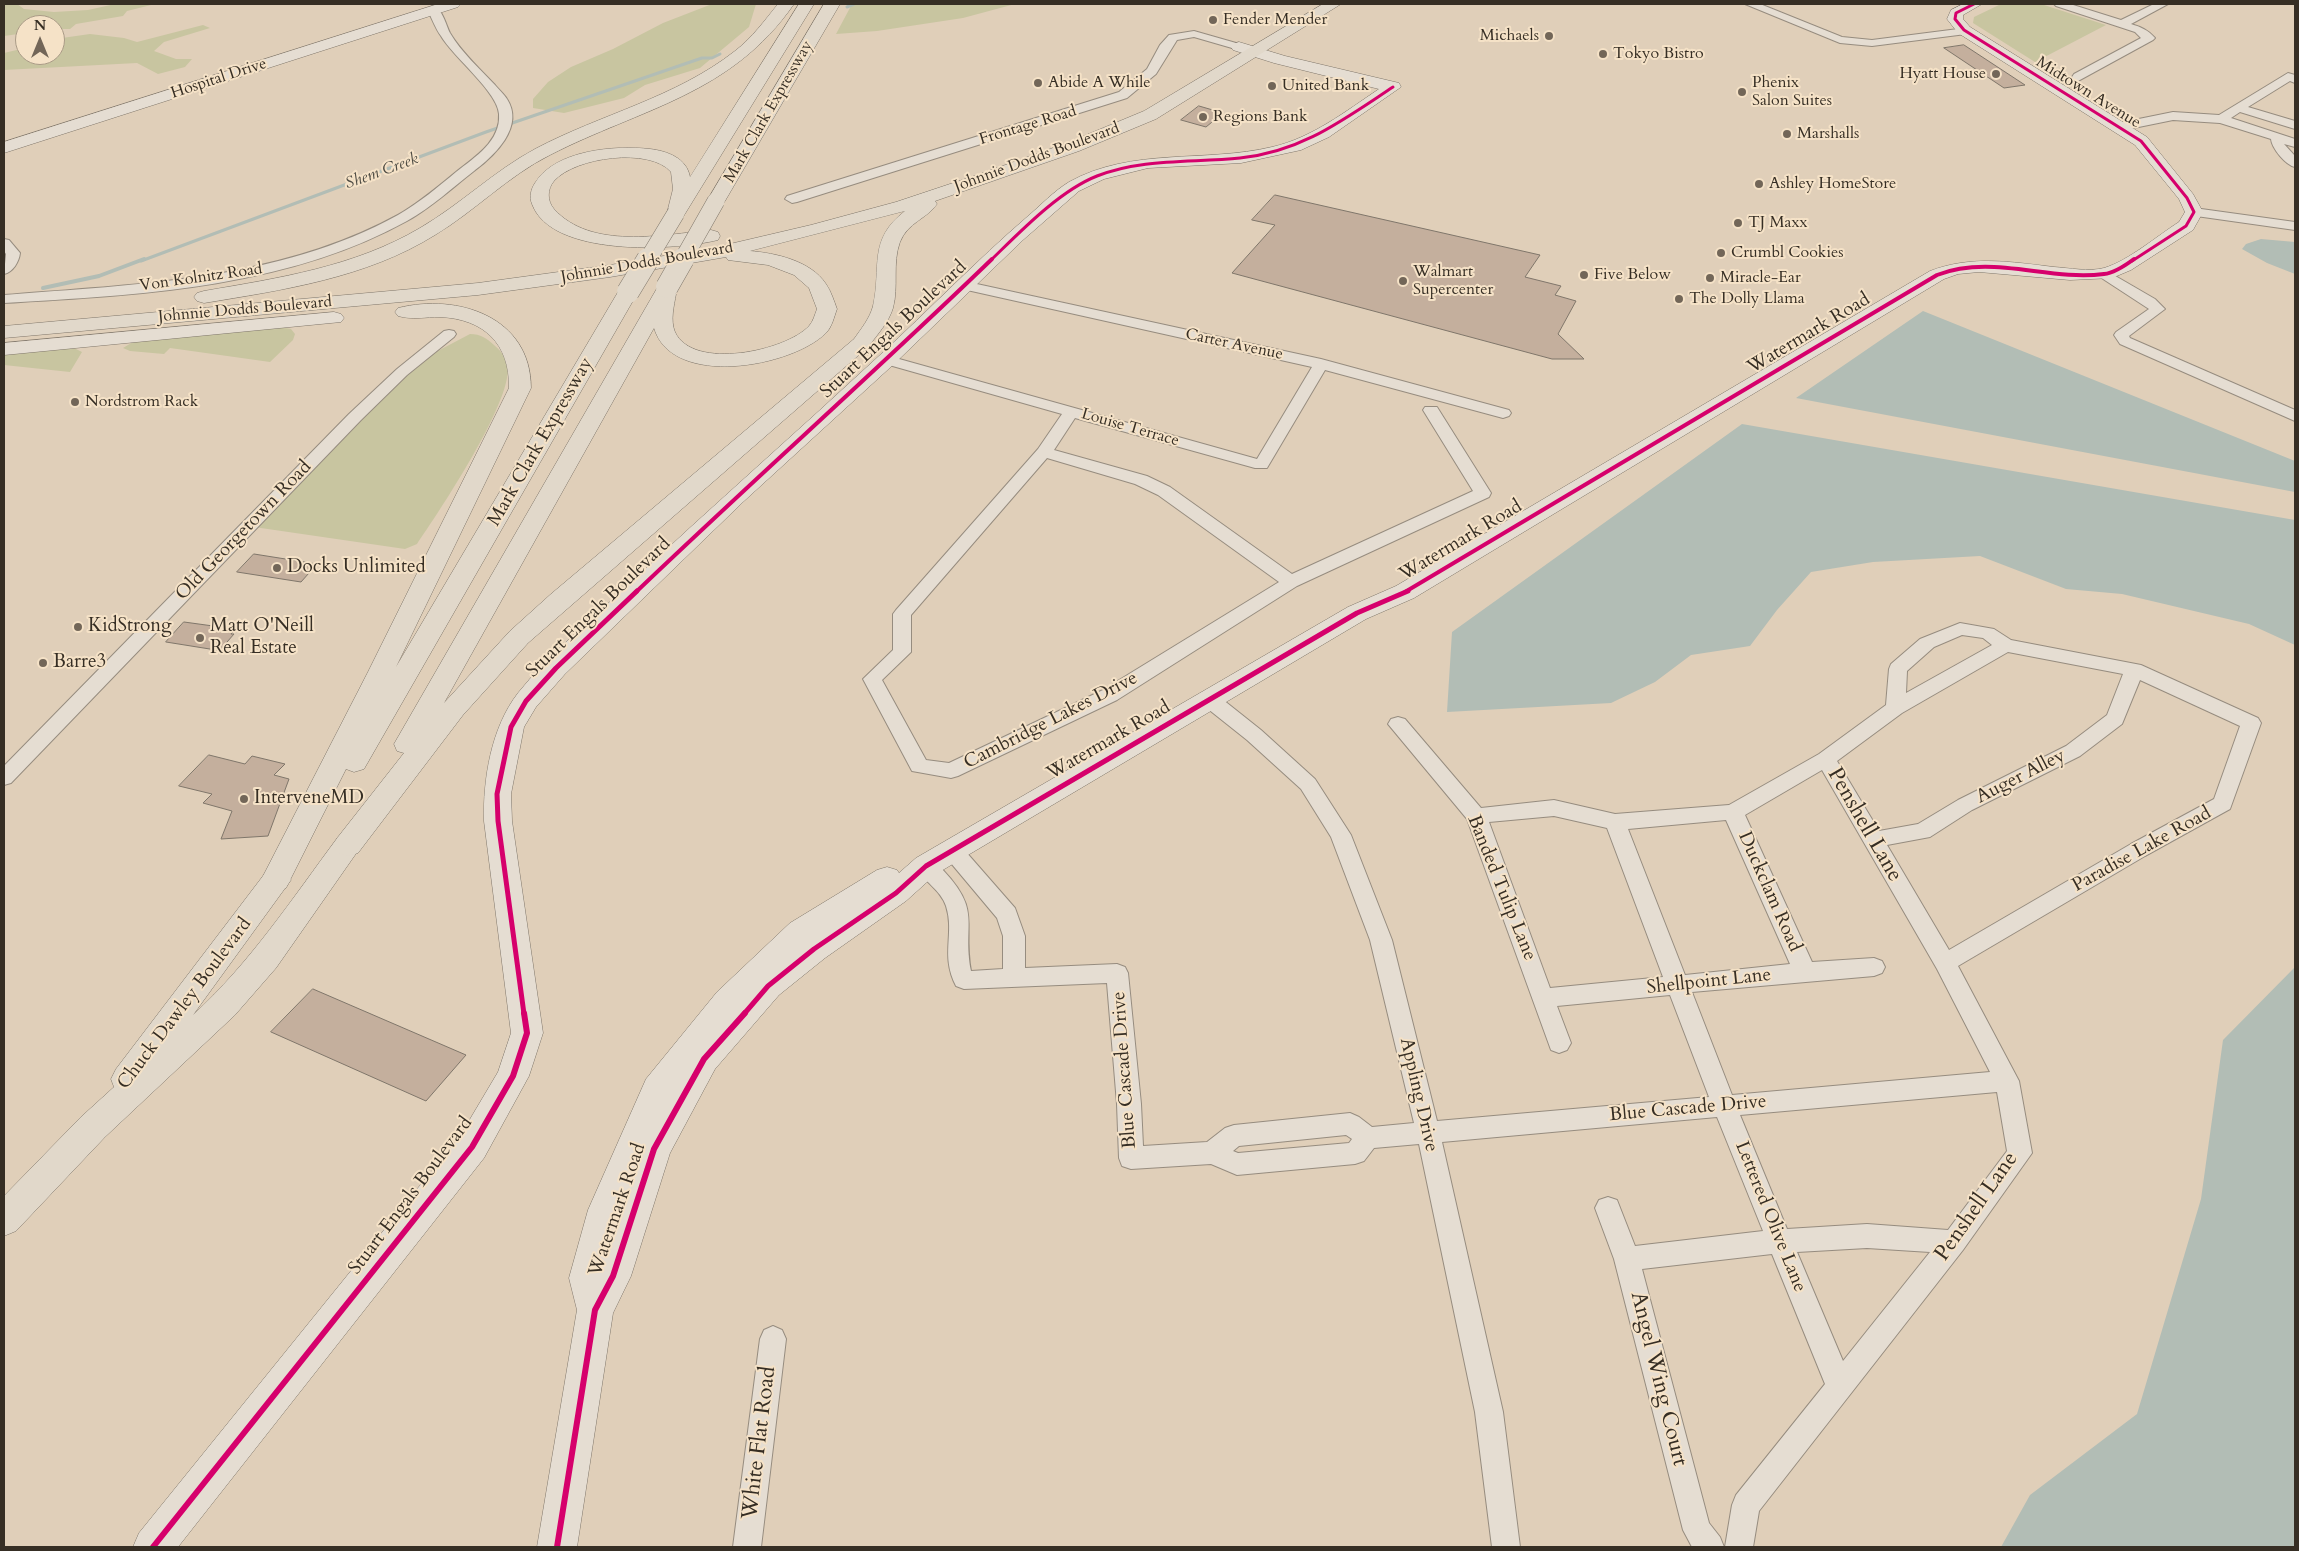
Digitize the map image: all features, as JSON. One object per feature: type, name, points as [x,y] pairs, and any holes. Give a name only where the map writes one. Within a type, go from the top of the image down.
[{"type":"main road","points":[[4,342],[201,306],[330,272],[359,263],[412,241],[540,153],[584,132],[665,99],[727,65],[750,46],[786,4]]},
{"type":"main road","name":"Mark Clark Expressway","points":[[276,880],[348,771],[628,292],[806,4]]},
{"type":"main road","name":"Mark Clark Expressway","points":[[348,845],[480,618],[716,201],[832,4]]},
{"type":"main road","points":[[1247,49],[1310,4]]},
{"type":"main road","points":[[1247,49],[1333,4]]},
{"type":"main road","name":"Johnnie Dodds Boulevard","points":[[4,317],[478,289],[610,271],[717,253],[902,206],[1073,147],[1150,115],[1247,49]]},
{"type":"main road","name":"Johnnie Dodds Boulevard","points":[[796,216],[877,199],[1056,140],[1126,111],[1247,49]]},
{"type":"main road","points":[[676,213],[682,189],[680,171],[668,159],[645,153],[612,154],[580,160],[549,176],[539,193],[539,200],[551,218],[577,233],[594,237],[634,241],[712,236]]},
{"type":"main road","points":[[348,845],[454,708],[520,637],[861,343],[883,307],[885,261],[888,247],[896,230],[901,223],[916,212],[964,186]]},
{"type":"main road","name":"Johnnie Dodds Boulevard","points":[[4,332],[615,256],[731,231]]},
{"type":"main road","points":[[478,289],[560,284],[712,258],[743,256],[774,260],[797,269],[822,291],[826,303],[826,311],[820,329],[808,340],[794,348],[768,356],[745,359],[704,358],[680,350],[668,339],[662,320],[667,288]]},
{"type":"main road","points":[[276,880],[381,672],[520,388],[520,366],[510,343],[499,332],[471,316],[433,311],[334,318]]},
{"type":"main road","name":"Chuck Dawley Boulevard","points":[[4,1220],[93,1127],[224,1006],[265,959],[348,845]]},
{"type":"main road","name":"Chuck Dawley Boulevard","points":[[93,1127],[183,1002],[230,944],[276,880]]},
{"type":"street","name":"Hospital Drive","points":[[4,148],[437,5],[453,4]]},
{"type":"street","points":[[1751,4],[1840,40],[1872,43],[1966,31]]},
{"type":"street","points":[[1966,31],[1955,19],[1956,14],[1974,4]]},
{"type":"street","points":[[2060,4],[2146,33],[2149,38],[2078,77]]},
{"type":"street","points":[[2122,24],[2162,4]]},
{"type":"street","name":"Von Kolnitz Road","points":[[4,299],[213,279],[264,270],[302,260],[361,238],[402,218],[430,200],[488,154],[497,144],[503,133],[506,110],[502,101],[446,36],[437,5]]},
{"type":"street","name":"Midtown Avenue","points":[[1966,31],[2141,141],[2187,198],[2194,212]]},
{"type":"street","name":"Frontage Road","points":[[792,199],[1123,95],[1152,71],[1169,40],[1180,35],[1201,36],[1247,49]]},
{"type":"street","name":"Stuart Engals Boulevard","points":[[152,1547],[472,1147],[513,1076],[527,1033],[498,821],[497,794],[511,728],[526,701],[563,661],[728,504],[887,360],[1016,236],[1073,188],[1098,175],[1148,163],[1206,158],[1241,158],[1274,152],[1323,133],[1393,87],[1247,49]]},
{"type":"street","points":[[1326,71],[1346,82],[1358,94],[1358,110]]},
{"type":"street","points":[[2221,119],[2288,76],[2295,79]]},
{"type":"street","points":[[2238,108],[2295,125]]},
{"type":"street","points":[[2119,127],[2172,116],[2221,119],[2295,144]]},
{"type":"street","points":[[2277,138],[2278,145],[2295,163]]},
{"type":"street","points":[[2105,274],[2124,266],[2186,226],[2194,212],[2295,226]]},
{"type":"street","points":[[4,243],[13,253],[12,260],[4,270]]},
{"type":"street","name":"Watermark Road","points":[[557,1547],[594,1310],[613,1276],[654,1149],[704,1059],[768,986],[814,949],[896,893],[939,858],[1357,613],[1405,592],[1937,275],[1955,268],[2010,268],[2070,274],[2105,274]]},
{"type":"street","points":[[2105,274],[2158,309],[2122,335],[2125,341],[2295,416]]},
{"type":"street","name":"Carter Avenue","points":[[963,285],[1321,364],[1503,413]]},
{"type":"street","name":"Johnnie Dodds Boulevard","points":[[4,350],[334,318]]},
{"type":"street","name":"Old Georgetown Road","points":[[4,778],[355,417],[402,372],[449,334]]},
{"type":"street","name":"Louise Terrace","points":[[887,360],[1261,464],[1321,364]]},
{"type":"street","name":"Cambridge Lakes Drive","points":[[1072,412],[1044,452],[902,614],[902,652],[872,679],[919,766],[952,771],[1110,695],[1291,582],[1483,493],[1431,410]]},
{"type":"street","points":[[1044,452],[1141,480],[1164,491],[1291,582]]},
{"type":"street","name":"Paradise Lake Road","points":[[1895,708],[1898,669],[1927,643],[1960,628],[1988,633],[2006,645],[2134,670],[2251,723],[2223,804],[2138,850],[1944,963]]},
{"type":"street","points":[[1476,816],[1554,808],[1615,822],[1733,812],[1826,759],[1895,708],[2006,645]]},
{"type":"street","name":"Auger Alley","points":[[1873,840],[1924,832],[1965,806],[2073,750],[2116,719],[2134,670]]},
{"type":"street","name":"Appling Drive","points":[[1210,700],[1308,784],[1341,835],[1381,940],[1428,1132],[1489,1412],[1506,1547]]},
{"type":"street","name":"Banded Tulip Lane","points":[[1398,724],[1476,816],[1559,1043]]},
{"type":"street","name":"Penshell Lane","points":[[1739,1547],[1746,1505],[1954,1242],[2020,1153],[2007,1081],[1944,963],[1826,759]]},
{"type":"street","name":"Duckclam Road","points":[[1733,812],[1805,972]]},
{"type":"street","name":"Lettered Olive Lane","points":[[1615,822],[1724,1106],[1840,1387]]},
{"type":"street","points":[[939,858],[1007,914],[1014,936],[1014,978]]},
{"type":"street","name":"Blue Cascade Drive","points":[[939,858],[958,916],[959,972],[964,980],[1117,974],[1130,1104],[1131,1158],[1212,1153],[1237,1164],[1355,1153],[1368,1138],[2007,1081]]},
{"type":"street","name":"Shellpoint Lane","points":[[1544,998],[1874,967]]},
{"type":"street","name":"Angel Wing Court","points":[[1608,1208],[1627,1258],[1697,1530],[1710,1547]]},
{"type":"street","points":[[1627,1258],[1780,1241],[1867,1236],[1954,1242]]},
{"type":"street","name":"White Flat Road","points":[[747,1547],[773,1339]]},
{"type":"shaded area","points":[[4,4],[17,4],[24,9],[54,12],[88,10],[115,4],[155,4],[127,11],[123,16],[76,24],[70,29],[65,29],[65,15],[15,15],[15,34],[4,36]]},
{"type":"shaded area","points":[[712,4],[756,4],[749,27],[700,68],[645,85],[624,98],[564,113],[533,108],[533,99],[548,82],[571,67],[613,49],[663,23]]},
{"type":"shaded area","points":[[852,4],[1015,4],[963,18],[877,31],[836,34]]},
{"type":"shaded area","points":[[2001,4],[2041,4],[2106,25],[2035,62],[1973,23],[1974,17]]},
{"type":"shaded area","points":[[203,25],[210,28],[164,42],[154,51],[176,59],[192,59],[185,67],[158,74],[137,63],[4,70],[4,53],[15,50],[15,65],[65,65],[65,38],[90,34],[124,38],[137,42]]},
{"type":"shaded area","points":[[2261,239],[2295,242],[2295,274],[2267,263],[2242,249],[2246,244]]},
{"type":"shaded area","points":[[1923,311],[2295,461],[2295,492],[1796,398]]},
{"type":"shaded area","points":[[280,327],[291,329],[295,334],[293,340],[270,362],[170,348],[164,354],[130,351],[123,348],[133,342]]},
{"type":"shaded area","points":[[470,334],[483,337],[500,351],[507,362],[507,378],[489,426],[474,454],[417,544],[405,549],[254,527],[412,370],[432,354]]},
{"type":"shaded area","points":[[74,348],[82,352],[70,372],[4,365],[4,354]]},
{"type":"shaded area","points":[[1742,424],[2295,520],[2295,645],[2249,624],[2122,594],[2066,589],[1980,556],[1873,562],[1811,572],[1777,610],[1750,646],[1691,655],[1655,682],[1611,703],[1447,712],[1452,632]]},
{"type":"shaded area","points":[[2295,967],[2295,1547],[2001,1547],[2030,1495],[2137,1414],[2201,1199],[2223,1040]]},
{"type":"building","name":"Hyatt House","points":[[1964,45],[2025,85],[2004,88],[1944,48]]},
{"type":"building","name":"Regions Bank","points":[[1199,106],[1223,113],[1206,127],[1181,120]]},
{"type":"building","name":"Walmart Supercenter","points":[[1275,195],[1540,255],[1525,277],[1561,286],[1555,295],[1576,301],[1558,334],[1584,359],[1552,359],[1232,273],[1275,225],[1252,220]]},
{"type":"building","name":"Docks Unlimited","points":[[254,554],[317,564],[301,582],[237,572]]},
{"type":"building","name":"Matt O'Neill Real Estate","points":[[184,622],[235,629],[231,634],[234,634],[221,649],[216,650],[166,642]]},
{"type":"building","name":"InterveneMD","points":[[209,755],[245,764],[252,756],[285,764],[274,775],[289,779],[268,836],[221,839],[232,811],[203,803],[212,794],[179,786]]},
{"type":"building","points":[[313,989],[466,1055],[426,1101],[271,1032]]},
{"type":"waterway","name":"Shem Creek","points":[[847,7],[854,4]]},
{"type":"waterway","name":"Shem Creek","points":[[141,261],[486,132],[702,58],[712,58],[720,54]]},
{"type":"waterway","name":"Shem Creek","points":[[43,288],[99,276],[144,259]]},
{"type":"cycle path","points":[[557,1547],[595,1310],[613,1276],[654,1149],[704,1059],[768,986],[814,949],[896,893],[926,866],[1357,613],[1405,592],[1937,275],[1955,268],[1979,266],[2070,274],[2105,274],[2124,266],[2186,226],[2194,212],[2187,198],[2141,141],[1964,30],[1955,19],[1956,13],[1974,4]]},
{"type":"cycle path","points":[[153,1547],[472,1147],[513,1076],[527,1033],[498,821],[497,794],[511,727],[526,701],[556,668],[735,497],[887,360],[1016,236],[1073,187],[1098,175],[1148,163],[1241,158],[1295,146],[1323,133],[1393,87]]},
{"type":"place","name":"Fender Mender","points":[[1213,20]]},
{"type":"place","name":"Michaels","points":[[1549,36]]},
{"type":"place","name":"Tokyo Bistro","points":[[1603,54]]},
{"type":"place","name":"Hyatt House","points":[[1996,74]]},
{"type":"place","name":"Abide A While","points":[[1038,83]]},
{"type":"place","name":"United Bank","points":[[1272,86]]},
{"type":"place","name":"Phenix Salon Suites","points":[[1742,92]]},
{"type":"place","name":"Regions Bank","points":[[1203,117]]},
{"type":"place","name":"Marshalls","points":[[1787,134]]},
{"type":"place","name":"Ashley HomeStore","points":[[1759,184]]},
{"type":"place","name":"TJ Maxx","points":[[1738,223]]},
{"type":"place","name":"Crumbl Cookies","points":[[1721,253]]},
{"type":"place","name":"Five Below","points":[[1584,275]]},
{"type":"place","name":"Miracle-Ear","points":[[1710,278]]},
{"type":"place","name":"Walmart Supercenter","points":[[1403,281]]},
{"type":"place","name":"The Dolly Llama","points":[[1679,299]]},
{"type":"place","name":"Nordstrom Rack","points":[[75,402]]},
{"type":"place","name":"Docks Unlimited","points":[[277,568]]},
{"type":"place","name":"KidStrong","points":[[78,627]]},
{"type":"place","name":"Matt O'Neill Real Estate","points":[[200,638]]},
{"type":"place","name":"Barre3","points":[[43,663]]},
{"type":"place","name":"InterveneMD","points":[[244,799]]}]
